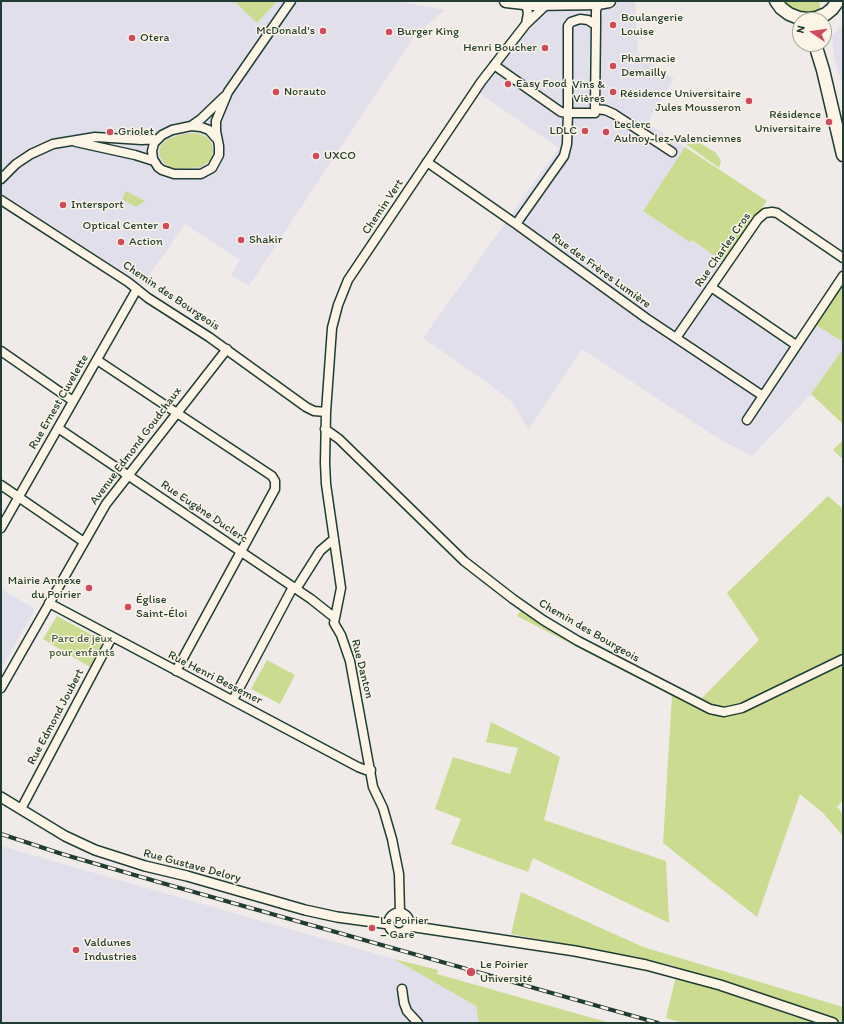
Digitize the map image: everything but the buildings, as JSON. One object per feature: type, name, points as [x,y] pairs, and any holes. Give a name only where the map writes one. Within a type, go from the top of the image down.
[{"type":"main road","points":[[775,1],[786,12],[792,15]]},
{"type":"main road","points":[[830,12],[838,1]]},
{"type":"main road","points":[[515,2],[548,4],[603,2]]},
{"type":"main road","points":[[817,52],[843,155]]},
{"type":"main road","points":[[825,52],[843,131]]},
{"type":"street","points":[[191,126],[201,119],[228,92],[291,1]]},
{"type":"street","points":[[515,2],[528,16],[526,24]]},
{"type":"street","points":[[494,66],[561,112],[595,113],[596,9],[603,2]]},
{"type":"street","name":"Chemin Vert","points":[[325,429],[333,321],[341,295],[348,280],[477,88],[526,24],[548,4]]},
{"type":"street","points":[[516,224],[564,156],[567,144],[568,112],[568,26],[572,22],[580,19],[588,20],[596,25]]},
{"type":"street","points":[[216,138],[205,128],[191,126],[172,130],[162,134],[157,139],[153,147],[152,155],[158,168],[170,174],[195,175],[205,173],[212,168],[219,156],[219,146],[216,138],[216,121],[228,92]]},
{"type":"street","points":[[595,108],[614,114],[672,152]]},
{"type":"street","points":[[1,179],[21,160],[36,151],[53,144],[95,137],[142,140],[157,139]]},
{"type":"street","points":[[71,141],[135,155],[154,161]]},
{"type":"street","name":"Rue des Frères Lumière","points":[[427,162],[676,338],[762,396]]},
{"type":"street","name":"Chemin des Bourgeois","points":[[1,200],[227,349],[306,407],[314,411],[326,412]]},
{"type":"street","name":"Rue Charles Cros","points":[[676,338],[760,217],[769,212],[778,214],[843,258]]},
{"type":"street","points":[[747,420],[843,276]]},
{"type":"street","points":[[712,287],[796,345]]},
{"type":"street","name":"Rue Ernest Cuvelette","points":[[1,528],[137,289]]},
{"type":"street","name":"Avenue Edmond Goudchaux","points":[[1,688],[106,504],[176,412],[227,349]]},
{"type":"street","points":[[1,352],[73,401]]},
{"type":"street","points":[[97,360],[272,476],[276,484],[275,489],[176,671]]},
{"type":"street","name":"Rue Eugène Duclerc","points":[[58,428],[311,599],[335,618]]},
{"type":"street","points":[[325,429],[326,484],[341,588],[335,618]]},
{"type":"street","name":"Chemin des Bourgeois","points":[[325,429],[339,439],[464,561],[513,599],[543,620],[578,641],[710,709],[724,712],[746,706],[843,659]]},
{"type":"street","points":[[1,485],[84,542]]},
{"type":"street","points":[[233,700],[294,588],[320,551],[334,540]]},
{"type":"street","name":"Rue Henri Bessemer","points":[[49,603],[358,767],[371,770]]},
{"type":"street","name":"Rue Danton","points":[[335,618],[335,624],[341,635],[352,670],[373,787],[383,808],[393,844],[399,874],[400,913]]},
{"type":"street","name":"Rue Edmond Joubert","points":[[21,809],[112,637]]},
{"type":"street","name":"Rue Gustave Delory","points":[[1,797],[89,848],[310,911],[337,917],[389,924]]},
{"type":"street","points":[[400,913],[407,917],[409,926],[405,931],[398,933],[392,931],[389,924],[393,915],[400,913]]},
{"type":"street","points":[[409,926],[576,951],[639,964],[720,985],[833,1023]]},
{"type":"street","points":[[402,989],[407,1011],[418,1023]]},
{"type":"shaded area","points":[[1,1],[234,1],[257,23],[277,1],[397,1],[445,10],[415,35],[249,286],[231,275],[240,260],[185,224],[143,284],[1,193]]},
{"type":"shaded area","points":[[635,1],[638,53],[674,79],[647,123],[685,147],[643,211],[690,242],[692,240],[722,261],[704,287],[799,349],[816,325],[843,342],[843,349],[811,394],[752,456],[719,439],[582,349],[529,429],[512,402],[423,338],[559,148],[479,93],[531,25],[548,7],[602,8],[618,2]]},
{"type":"shaded area","points":[[843,24],[843,86],[834,58],[832,35]]},
{"type":"shaded area","points":[[1,589],[35,609],[1,669]]},
{"type":"shaded area","points":[[1,846],[394,959],[476,1006],[479,1023],[1,1023]]},
{"type":"green space","points":[[234,1],[277,1],[257,23]]},
{"type":"green space","points":[[783,1],[822,1],[819,3],[821,9],[812,12],[799,12],[790,8]]},
{"type":"green space","points":[[196,133],[209,139],[212,145],[212,157],[209,162],[201,167],[177,169],[169,167],[163,162],[160,157],[159,150],[161,145],[168,139],[182,134]]},
{"type":"green space","points":[[700,143],[715,152],[721,160],[719,168],[686,144]]},
{"type":"green space","points":[[685,147],[767,201],[722,261],[692,240],[690,242],[643,211]]},
{"type":"green space","points":[[126,191],[145,201],[136,207],[122,199]]},
{"type":"green space","points":[[843,284],[843,342],[816,325]]},
{"type":"green space","points":[[843,349],[843,424],[811,394]]},
{"type":"green space","points":[[843,440],[843,459],[833,450]]},
{"type":"green space","points":[[828,496],[843,509],[843,800],[837,807],[843,814],[843,836],[823,813],[800,794],[757,917],[663,843],[672,696],[517,616],[525,604],[584,641],[702,698],[759,640],[727,593]]},
{"type":"green space","name":"Parc de jeux pour enfants","points":[[57,616],[99,639],[101,644],[90,667],[43,639]]},
{"type":"green space","points":[[267,660],[295,675],[280,704],[251,689]]},
{"type":"green space","points":[[491,722],[560,757],[544,820],[666,861],[669,923],[533,858],[528,872],[451,844],[461,819],[435,809],[453,757],[510,774],[518,748],[486,742]]},
{"type":"green space","points":[[521,892],[643,947],[843,1007],[843,1023],[683,1023],[666,1018],[678,968],[671,965],[629,956],[511,934]]},
{"type":"green space","points":[[394,959],[438,970],[437,974],[610,1023],[479,1023],[476,1006]]},
{"type":"railway","points":[[1,834],[62,854],[162,883],[658,1023]]},
{"type":"place","name":"Boulangerie Louise","points":[[613,25]]},
{"type":"place","name":"McDonald's","points":[[323,31]]},
{"type":"place","name":"Burger King","points":[[389,32]]},
{"type":"place","name":"Otera","points":[[132,38]]},
{"type":"place","name":"Henri Boucher","points":[[545,48]]},
{"type":"place","name":"Pharmacie Demailly","points":[[613,66]]},
{"type":"place","name":"Easy Food","points":[[508,84]]},
{"type":"place","name":"Norauto","points":[[276,92]]},
{"type":"place","name":"Vins & Vières","points":[[613,92]]},
{"type":"place","name":"Résidence Universitaire Jules Mousseron","points":[[749,101]]},
{"type":"place","name":"Résidence Universitaire","points":[[829,122]]},
{"type":"place","name":"LDLC","points":[[585,131]]},
{"type":"place","name":"Griolet","points":[[110,132]]},
{"type":"place","name":"Leclerc Aulnoy-lez-Valenciennes","points":[[606,132]]},
{"type":"place","name":"UXCO","points":[[316,156]]},
{"type":"place","name":"Intersport","points":[[63,205]]},
{"type":"place","name":"Optical Center","points":[[166,226]]},
{"type":"place","name":"Shakir","points":[[241,240]]},
{"type":"place","name":"Action","points":[[121,242]]},
{"type":"place","name":"Mairie Annexe du Poirier","points":[[89,588]]},
{"type":"place","name":"Église Saint-Éloi","points":[[128,607]]},
{"type":"place","name":"Le Poirier – Gare","points":[[372,928]]},
{"type":"place","name":"Valdunes Industries","points":[[76,950]]},
{"type":"place","name":"Le Poirier Université","points":[[471,972]]}]
